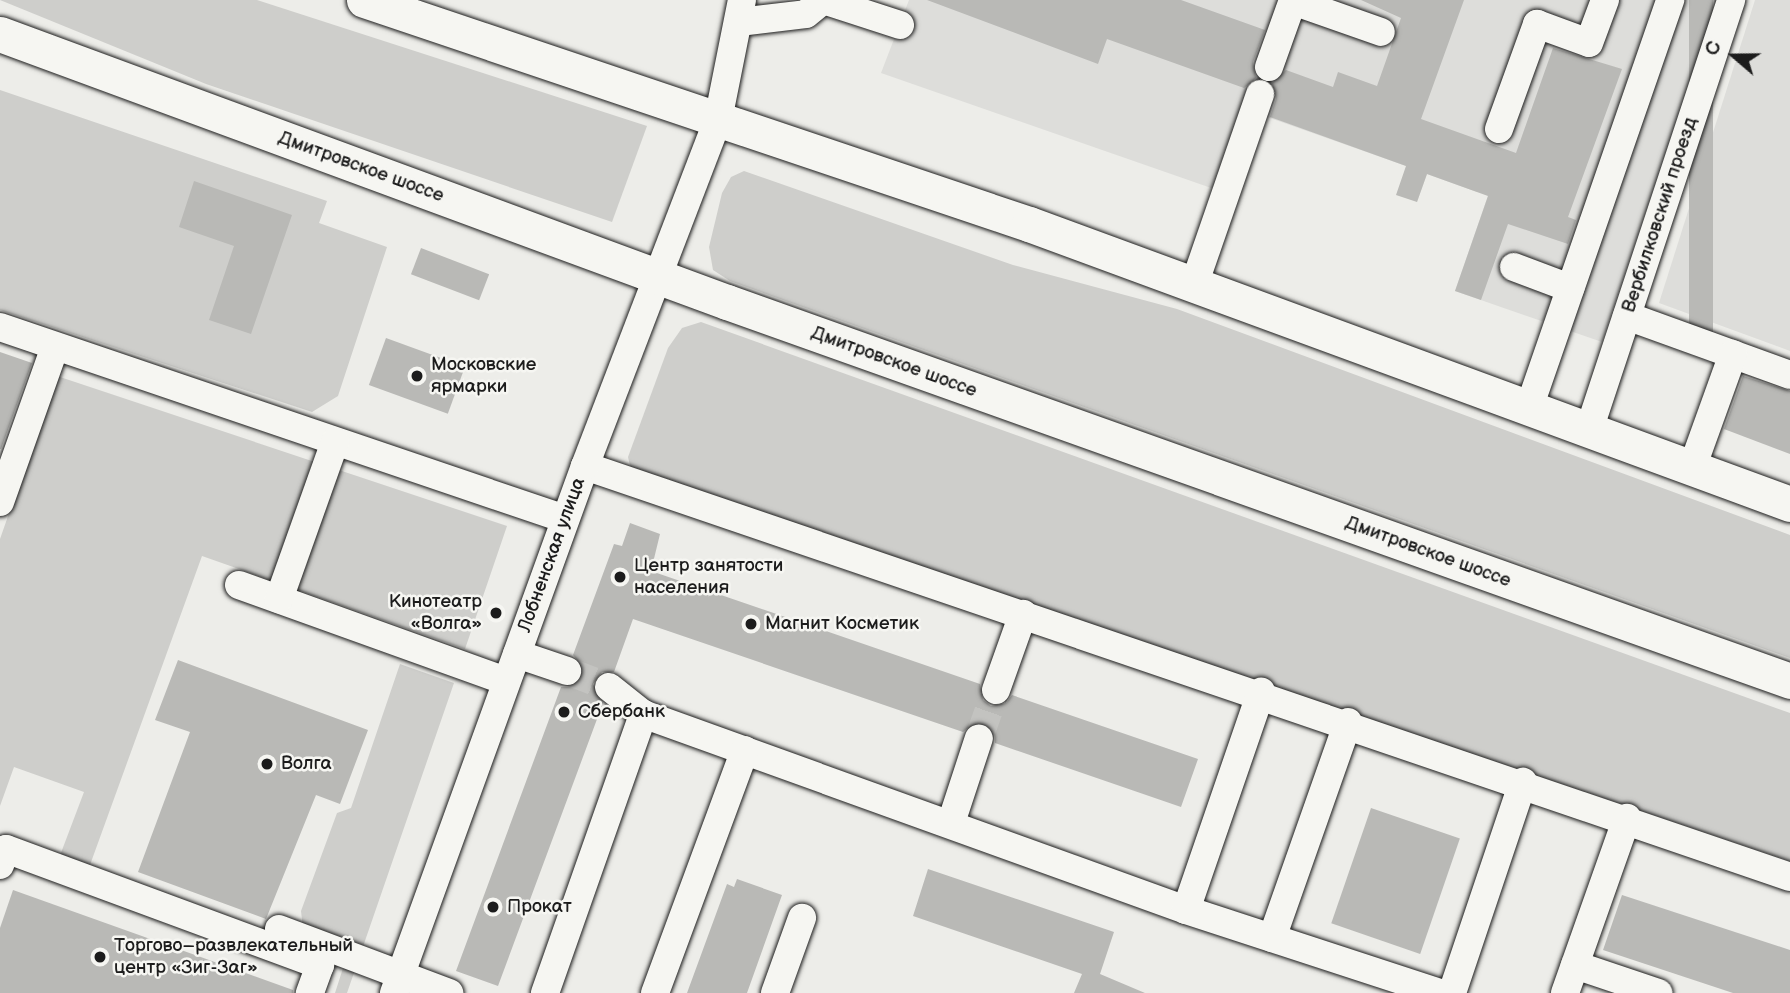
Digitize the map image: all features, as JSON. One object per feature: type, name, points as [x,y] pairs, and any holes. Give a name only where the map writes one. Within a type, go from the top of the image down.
[{"type":"main road","points":[[364,0],[1194,285],[1790,504]]},
{"type":"main road","name":"Дмитровское шоссе","points":[[0,34],[658,277],[1790,681]]},
{"type":"street","points":[[741,11],[806,14],[823,0],[900,25]]},
{"type":"street","points":[[1269,67],[1293,0],[1381,33]]},
{"type":"street","points":[[1499,129],[1537,24],[1589,43],[1605,0]]},
{"type":"street","points":[[1529,408],[1670,0]]},
{"type":"street","name":"Вербилковский проезд","points":[[1589,430],[1731,0]]},
{"type":"street","name":"Лобненская улица","points":[[397,984],[584,466],[718,120],[741,11]]},
{"type":"street","points":[[1194,285],[1260,94]]},
{"type":"street","points":[[1514,267],[1570,288]]},
{"type":"street","points":[[1627,316],[1790,375]]},
{"type":"street","points":[[0,327],[565,519]]},
{"type":"street","points":[[0,502],[55,347]]},
{"type":"street","points":[[1692,468],[1733,354]]},
{"type":"street","points":[[279,599],[335,442]]},
{"type":"street","points":[[584,466],[1261,692],[1790,877]]},
{"type":"street","points":[[239,585],[506,681]]},
{"type":"street","points":[[996,690],[1023,614]]},
{"type":"street","points":[[517,654],[567,671]]},
{"type":"street","points":[[609,687],[643,714],[1186,910],[1440,993]]},
{"type":"street","points":[[1186,910],[1261,692]]},
{"type":"street","points":[[545,993],[643,714]]},
{"type":"street","points":[[1272,938],[1348,722]]},
{"type":"street","points":[[951,823],[979,738]]},
{"type":"street","points":[[655,993],[745,750]]},
{"type":"street","points":[[1452,993],[1523,782]]},
{"type":"street","points":[[1565,993],[1627,818]]},
{"type":"street","points":[[0,865],[6,849],[320,965],[310,993]]},
{"type":"street","points":[[775,993],[802,918]]},
{"type":"street","points":[[279,929],[397,984],[449,993]]},
{"type":"street","points":[[1575,965],[1658,993]]},
{"type":"shaded area","points":[[0,0],[257,0],[647,126],[612,222],[206,84]]},
{"type":"shaded area","points":[[909,0],[1717,0],[1602,342],[1455,291],[1493,181],[1483,177],[1477,192],[1427,174],[1417,202],[1406,166],[1267,117],[1274,99],[1252,91],[1217,190],[881,73]]},
{"type":"shaded area","points":[[1755,0],[1790,0],[1790,351],[1659,303]]},
{"type":"shaded area","points":[[0,90],[327,201],[319,223],[387,247],[338,396],[312,412],[0,310]]},
{"type":"shaded area","points":[[744,171],[1013,265],[1177,309],[1790,535],[1790,658],[730,281],[713,270],[709,247],[722,193],[731,177]]},
{"type":"shaded area","points":[[701,322],[1790,713],[1790,861],[631,470],[628,457],[668,348],[682,328]]},
{"type":"shaded area","points":[[57,376],[507,526],[465,649],[202,556],[86,876],[56,866],[84,792],[14,767],[0,806],[0,539]]},
{"type":"shaded area","points":[[400,664],[454,683],[347,993],[335,993],[343,968],[306,955],[301,911],[337,813],[351,808]]},
{"type":"building","points":[[927,0],[1181,0],[1265,30],[1253,62],[1256,78],[1244,88],[1107,39],[1098,64]]},
{"type":"building","points":[[1361,0],[1464,0],[1421,119],[1516,153],[1553,48],[1622,69],[1568,217],[1576,220],[1568,244],[1508,224],[1481,300],[1455,291],[1488,196],[1427,174],[1417,202],[1396,195],[1406,166],[1270,117],[1276,99],[1272,83],[1286,70],[1333,87],[1338,72],[1377,86],[1401,18]]},
{"type":"building","points":[[1689,0],[1713,0],[1713,352],[1689,352]]},
{"type":"building","points":[[194,181],[292,215],[251,334],[209,320],[234,246],[179,227]]},
{"type":"building","points":[[421,248],[489,274],[479,300],[411,274]]},
{"type":"building","name":"Московские ярмарки","points":[[386,338],[465,367],[448,414],[369,385]]},
{"type":"building","points":[[0,352],[32,363],[1,449],[0,449]]},
{"type":"building","points":[[1743,376],[1790,391],[1790,454],[1724,429]]},
{"type":"building","points":[[630,523],[660,534],[651,571],[980,684],[983,700],[991,706],[1006,703],[1012,695],[1198,759],[1181,807],[995,743],[995,734],[985,723],[975,722],[963,732],[633,619],[614,672],[602,672],[593,684],[603,703],[498,986],[456,971],[561,687],[571,687],[582,677],[583,667],[573,655],[614,544],[622,546]]},
{"type":"building","name":"Волга","points":[[178,660],[368,730],[340,804],[316,795],[266,919],[138,872],[190,732],[155,720]]},
{"type":"building","points":[[1371,808],[1460,839],[1420,954],[1331,923]]},
{"type":"building","points":[[928,869],[1114,932],[1100,974],[1145,993],[1074,993],[1082,974],[913,916]]},
{"type":"building","points":[[737,879],[782,895],[747,993],[687,993],[727,884],[734,887]]},
{"type":"building","name":"Торгово–развлекательный центр «Зиг-Заг»","points":[[13,890],[293,990],[293,993],[0,993],[0,928]]},
{"type":"building","points":[[1622,895],[1790,950],[1790,993],[1733,993],[1603,950]]},
{"type":"tunnel","points":[[567,671],[609,687]]},
{"type":"tunnel","points":[[979,738],[996,690]]},
{"type":"place","name":"Московские ярмарки","points":[[417,376]]},
{"type":"place","name":"Центр занятости населения","points":[[620,577]]},
{"type":"place","name":"Кинотеатр «Волга»","points":[[496,613]]},
{"type":"place","name":"Магнит Косметик","points":[[751,624]]},
{"type":"place","name":"Сбербанк","points":[[564,712]]},
{"type":"place","name":"Волга","points":[[267,764]]},
{"type":"place","name":"Прокат","points":[[493,907]]},
{"type":"place","name":"Торгово–развлекательный центр «Зиг-Заг»","points":[[100,957]]}]
